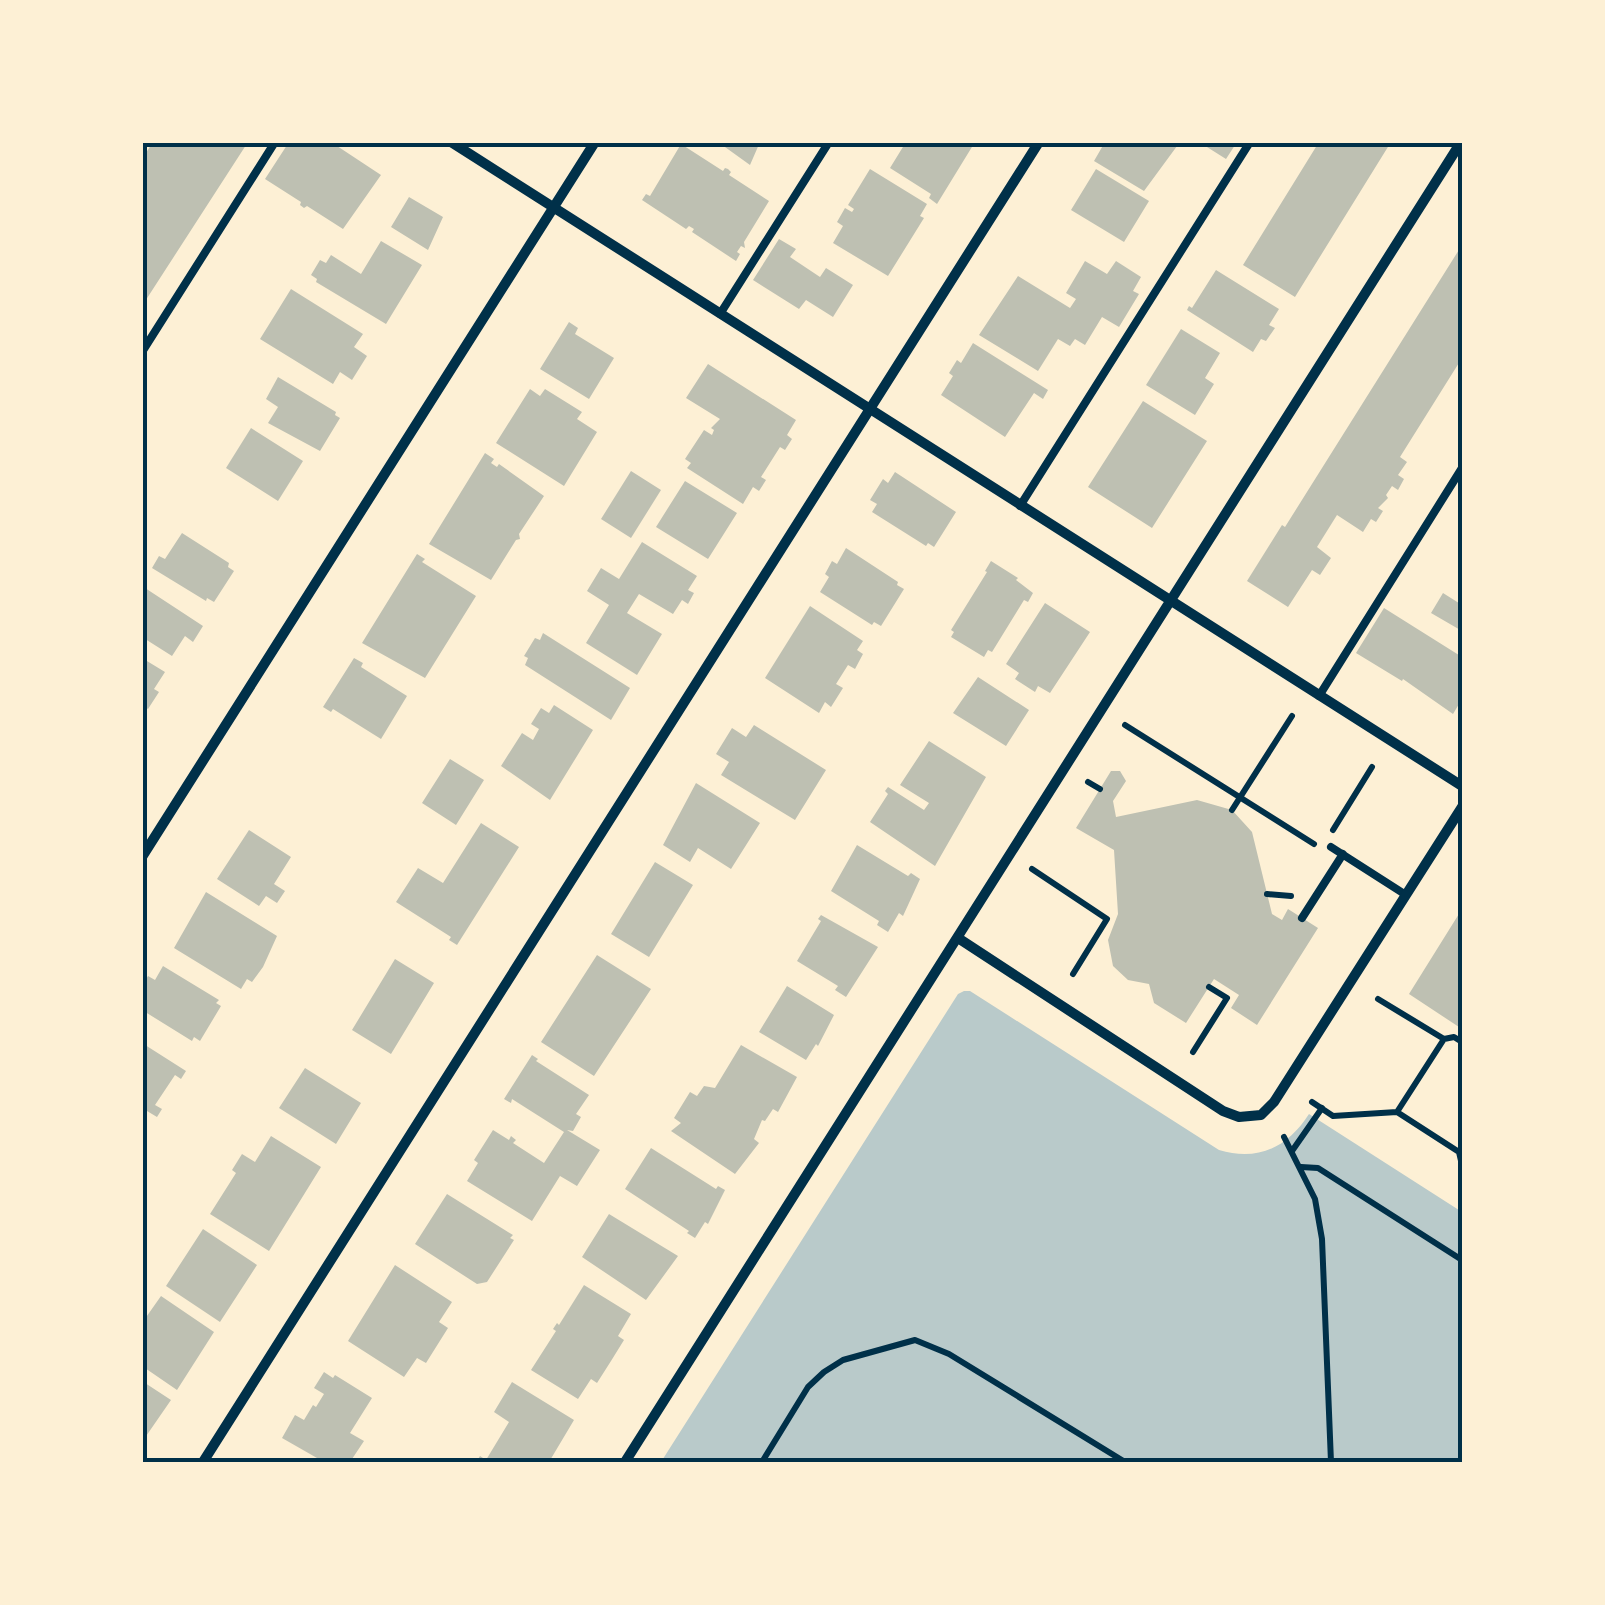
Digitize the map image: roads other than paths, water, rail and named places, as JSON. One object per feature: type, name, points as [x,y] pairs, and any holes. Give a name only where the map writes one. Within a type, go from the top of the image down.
[{"type":"street","points":[[451,142],[1462,786]]},
{"type":"street","points":[[142,857],[595,142]]},
{"type":"street","points":[[203,1462],[1039,142]]},
{"type":"street","points":[[625,1462],[1461,142]]},
{"type":"street","points":[[958,938],[1223,1111],[1245,1118],[1266,1112],[1462,807]]},
{"type":"lane","points":[[142,352],[275,142]]},
{"type":"lane","points":[[720,314],[828,142]]},
{"type":"lane","points":[[1020,506],[1250,142]]},
{"type":"lane","points":[[1319,696],[1462,468]]},
{"type":"lane","points":[[1330,847],[1406,895]]},
{"type":"lane","points":[[1302,918],[1343,854]]}]
